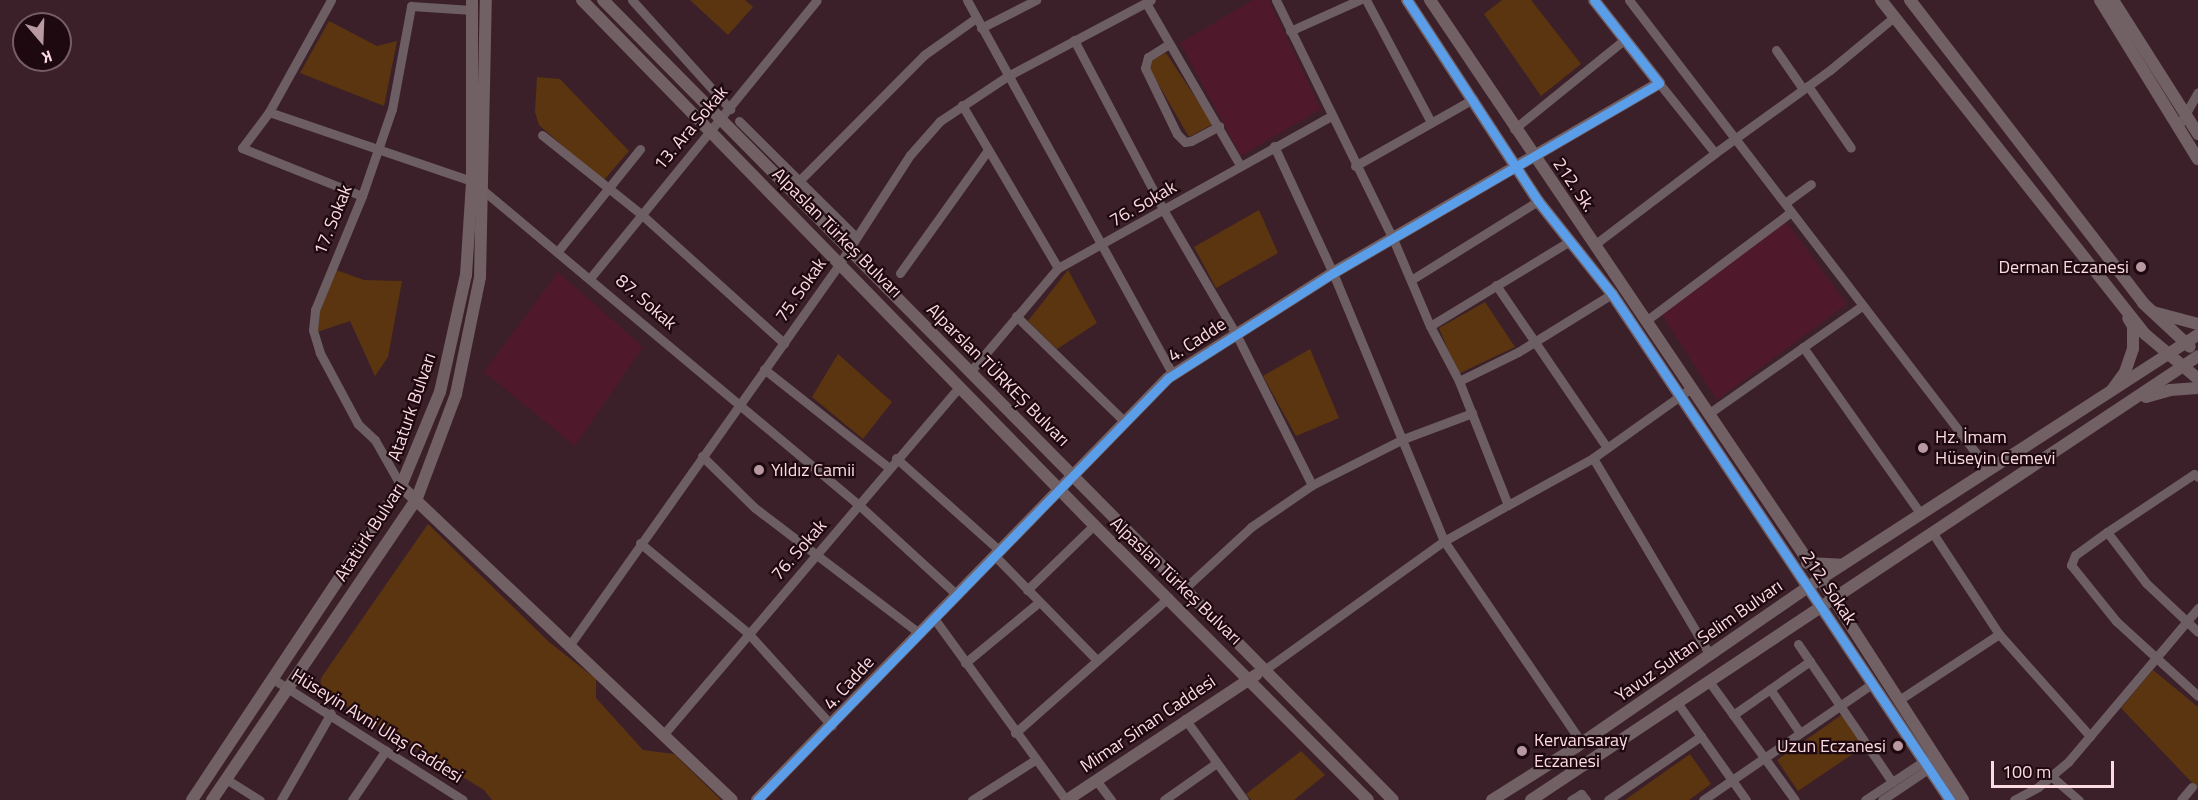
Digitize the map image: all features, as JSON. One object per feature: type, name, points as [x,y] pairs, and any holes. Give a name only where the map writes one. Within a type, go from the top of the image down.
[{"type":"main road","name":"Atatürk Bulvarı","points":[[212,800],[417,498],[456,394],[480,277],[486,0]]},
{"type":"main road","name":"Alpaslan Türkeş Bulvarı","points":[[582,0],[1094,525],[1169,597],[1368,800]]},
{"type":"main road","name":"Alparslan TÜRKEŞ Bulvarı","points":[[603,0],[1073,477],[1267,669],[1324,734],[1393,800]]},
{"type":"main road","name":"212. Sokak","points":[[1407,0],[1538,201],[1568,242],[1612,294],[1873,683],[1931,761],[1950,800]]},
{"type":"main road","name":"212. Sk.","points":[[1430,0],[1514,129],[1647,320],[1833,598],[1899,700],[1931,761]]},
{"type":"main road","points":[[1594,0],[1659,83]]},
{"type":"main road","points":[[1882,0],[2120,304],[2170,356],[2198,379]]},
{"type":"main road","points":[[1894,17],[1911,0],[2149,310],[2198,355]]},
{"type":"main road","points":[[2100,0],[2198,159]]},
{"type":"main road","points":[[2113,0],[2193,124]]},
{"type":"main road","name":"Ataturk Bulvarı","points":[[192,800],[401,486],[440,392],[457,327],[466,275],[472,181],[472,5]]},
{"type":"main road","name":"4. Cadde","points":[[757,800],[832,726],[918,632],[996,552],[1173,375],[1333,273],[1659,83]]},
{"type":"main road","points":[[2109,395],[2130,361],[2134,338],[2133,326],[2120,304]]},
{"type":"main road","points":[[2149,310],[2185,323],[2198,324]]},
{"type":"main road","name":"Yavuz Sultan Selim Bulvarı","points":[[1492,800],[1582,743],[1808,587],[2170,356],[2198,335]]},
{"type":"main road","name":"Yavuz Sultan Selim Bulvarı","points":[[1534,799],[1676,701],[2183,368],[2198,355]]},
{"type":"main road","points":[[2120,409],[2170,390],[2198,388]]},
{"type":"main road","points":[[1989,470],[2001,487]]},
{"type":"main road","points":[[401,486],[417,498],[568,646],[732,800]]},
{"type":"main road","points":[[1808,563],[1842,565]]},
{"type":"main road","points":[[1845,617],[1845,598],[1858,581]]},
{"type":"main road","name":"Mimar Sinan Caddesi","points":[[1066,800],[1185,719],[1267,669]]},
{"type":"main road","points":[[1931,761],[1963,800]]},
{"type":"street","points":[[331,0],[269,112],[242,148],[362,196]]},
{"type":"street","points":[[401,0],[411,6],[472,5]]},
{"type":"street","points":[[632,0],[729,109]]},
{"type":"street","name":"13. Ara Sokak","points":[[591,277],[817,0]]},
{"type":"street","points":[[967,0],[1006,76],[1173,375]]},
{"type":"street","points":[[1276,0],[1355,166],[1393,239],[1430,326],[1459,381],[1508,505]]},
{"type":"street","points":[[1290,31],[1359,0]]},
{"type":"street","points":[[1366,0],[1431,122]]},
{"type":"street","points":[[1629,0],[1989,470]]},
{"type":"street","points":[[981,28],[1030,2]]},
{"type":"street","points":[[1148,2],[1169,44],[1240,165]]},
{"type":"street","name":"75. Sokak","points":[[568,646],[840,263],[910,155],[940,121],[1006,76],[1148,2]]},
{"type":"street","name":"17. Sokak","points":[[401,486],[375,440],[358,424],[320,353],[313,330],[315,310],[362,196],[392,109],[411,6]]},
{"type":"street","points":[[1594,245],[1714,153],[1806,87],[1894,17]]},
{"type":"street","points":[[799,181],[924,55],[976,18]]},
{"type":"street","points":[[1514,129],[1625,39]]},
{"type":"street","points":[[1074,40],[1164,212],[1236,334],[1312,485]]},
{"type":"street","points":[[1169,44],[1148,57],[1145,68],[1177,134],[1185,142],[1191,141],[1219,126]]},
{"type":"street","points":[[1776,50],[1851,148]]},
{"type":"street","points":[[1659,83],[1714,153]]},
{"type":"street","points":[[2180,131],[2193,124],[2198,92]]},
{"type":"street","points":[[1355,166],[1473,99]]},
{"type":"street","points":[[962,105],[1058,268]]},
{"type":"street","name":"87. Sokak","points":[[269,112],[472,181],[591,277],[860,506],[956,594]]},
{"type":"street","name":"76. Sokak","points":[[970,372],[1058,268],[1102,247],[1240,165],[1331,116]]},
{"type":"street","points":[[739,121],[856,237]]},
{"type":"street","points":[[542,135],[641,214],[784,343]]},
{"type":"street","points":[[1274,146],[1333,273],[1444,541],[1582,743]]},
{"type":"street","points":[[558,251],[640,149]]},
{"type":"street","points":[[900,273],[988,150]]},
{"type":"street","points":[[1785,203],[1811,184]]},
{"type":"street","points":[[1411,280],[1538,201]]},
{"type":"street","points":[[1647,320],[1791,212]]},
{"type":"street","points":[[1430,326],[1568,242]]},
{"type":"street","points":[[1496,285],[1607,448]]},
{"type":"street","points":[[1459,381],[1535,341],[1612,294]]},
{"type":"street","points":[[1708,414],[1863,305]]},
{"type":"street","points":[[1016,316],[1125,422]]},
{"type":"street","points":[[1803,347],[1921,514]]},
{"type":"street","points":[[764,369],[888,467]]},
{"type":"street","name":"76. Sokak","points":[[663,735],[748,633],[860,506],[888,467],[960,386]]},
{"type":"street","points":[[1267,669],[1444,541],[1593,458],[1691,388]]},
{"type":"street","points":[[1185,588],[1251,527],[1312,485],[1403,438],[1472,413]]},
{"type":"street","points":[[702,456],[739,495],[918,632]]},
{"type":"street","points":[[896,458],[996,552],[1027,590],[1096,659]]},
{"type":"street","points":[[1593,458],[1710,655]]},
{"type":"street","points":[[2198,477],[2194,474],[2074,555],[2072,568],[2116,621],[2198,696]]},
{"type":"street","points":[[1027,590],[1094,525]]},
{"type":"street","points":[[1932,532],[1999,634],[2090,736]]},
{"type":"street","points":[[2107,532],[2146,583],[2198,632]]},
{"type":"street","points":[[640,543],[748,633],[832,726]]},
{"type":"street","points":[[1015,733],[1096,659],[1169,597]]},
{"type":"street","points":[[964,663],[1039,602]]},
{"type":"street","points":[[2014,800],[2051,776],[2090,736],[2198,608]]},
{"type":"street","points":[[933,617],[964,663],[1066,800]]},
{"type":"street","points":[[1899,700],[1999,634]]},
{"type":"street","points":[[1798,644],[1892,782]]},
{"type":"street","points":[[1733,715],[1810,661]]},
{"type":"street","name":"Hüseyin Avni Ulaş Caddesi","points":[[273,679],[331,713],[463,800]]},
{"type":"street","points":[[1708,680],[1795,800]]},
{"type":"street","points":[[1702,800],[1873,683]]},
{"type":"street","points":[[1770,689],[1800,733]]},
{"type":"street","points":[[1676,701],[1746,800]]},
{"type":"street","points":[[280,800],[331,713]]},
{"type":"street","points":[[1185,719],[1215,764],[1244,800]]},
{"type":"street","points":[[1608,800],[1701,736]]},
{"type":"street","points":[[352,800],[386,750]]},
{"type":"street","points":[[972,800],[1035,760]]},
{"type":"street","points":[[1865,800],[1931,761]]},
{"type":"street","points":[[1882,800],[1931,761]]},
{"type":"street","points":[[1164,800],[1215,764]]},
{"type":"street","points":[[2051,776],[2079,800]]},
{"type":"street","points":[[226,779],[260,800]]},
{"type":"street","points":[[1096,780],[1111,800]]},
{"type":"street","points":[[2181,800],[2192,787]]},
{"type":"street","points":[[1571,800],[1581,794],[1586,800]]},
{"type":"shaded area","points":[[690,0],[745,0],[753,7],[728,35]]},
{"type":"shaded area","points":[[1253,0],[1269,0],[1321,109],[1241,156],[1180,43]]},
{"type":"shaded area","points":[[1502,0],[1531,0],[1581,64],[1541,96],[1484,14]]},
{"type":"shaded area","points":[[329,21],[377,46],[397,41],[384,106],[300,73]]},
{"type":"shaded area","points":[[1166,53],[1213,124],[1189,137],[1149,68],[1153,59]]},
{"type":"shaded area","points":[[537,77],[560,79],[629,151],[603,181],[539,125],[535,112]]},
{"type":"shaded area","points":[[1259,210],[1278,253],[1216,288],[1194,247]]},
{"type":"shaded area","points":[[1785,220],[1847,304],[1717,400],[1660,312]]},
{"type":"shaded area","points":[[336,270],[364,280],[402,281],[388,357],[375,376],[350,321],[317,332],[318,316]]},
{"type":"shaded area","points":[[1068,270],[1097,323],[1057,349],[1028,321]]},
{"type":"shaded area","points":[[558,272],[643,347],[575,446],[484,372]]},
{"type":"shaded area","points":[[1485,302],[1515,347],[1458,374],[1439,328]]},
{"type":"shaded area","points":[[1310,349],[1339,418],[1296,436],[1263,376]]},
{"type":"shaded area","points":[[838,354],[892,402],[863,439],[812,397]]},
{"type":"shaded area","points":[[428,524],[549,642],[596,679],[596,698],[643,750],[674,754],[721,800],[492,800],[484,790],[320,690],[321,678]]},
{"type":"shaded area","points":[[2153,670],[2198,707],[2198,789],[2121,708]]},
{"type":"shaded area","points":[[1843,714],[1863,747],[1798,791],[1777,760]]},
{"type":"shaded area","points":[[1301,751],[1325,775],[1294,800],[1251,800],[1246,794]]},
{"type":"shaded area","points":[[1690,754],[1711,784],[1689,800],[1625,800]]},
{"type":"cycle path","points":[[1407,0],[1538,201],[1612,294],[1950,800]]},
{"type":"cycle path","points":[[757,800],[1168,378],[1333,273],[1659,83],[1594,0]]},
{"type":"place","name":"Derman Eczanesi","points":[[2141,267]]},
{"type":"place","name":"Hz. İmam Hüseyin Cemevi","points":[[1923,448]]},
{"type":"place","name":"Yıldız Camii","points":[[759,470]]},
{"type":"place","name":"Uzun Eczanesi","points":[[1898,746]]},
{"type":"place","name":"Kervansaray Eczanesi","points":[[1522,751]]}]
